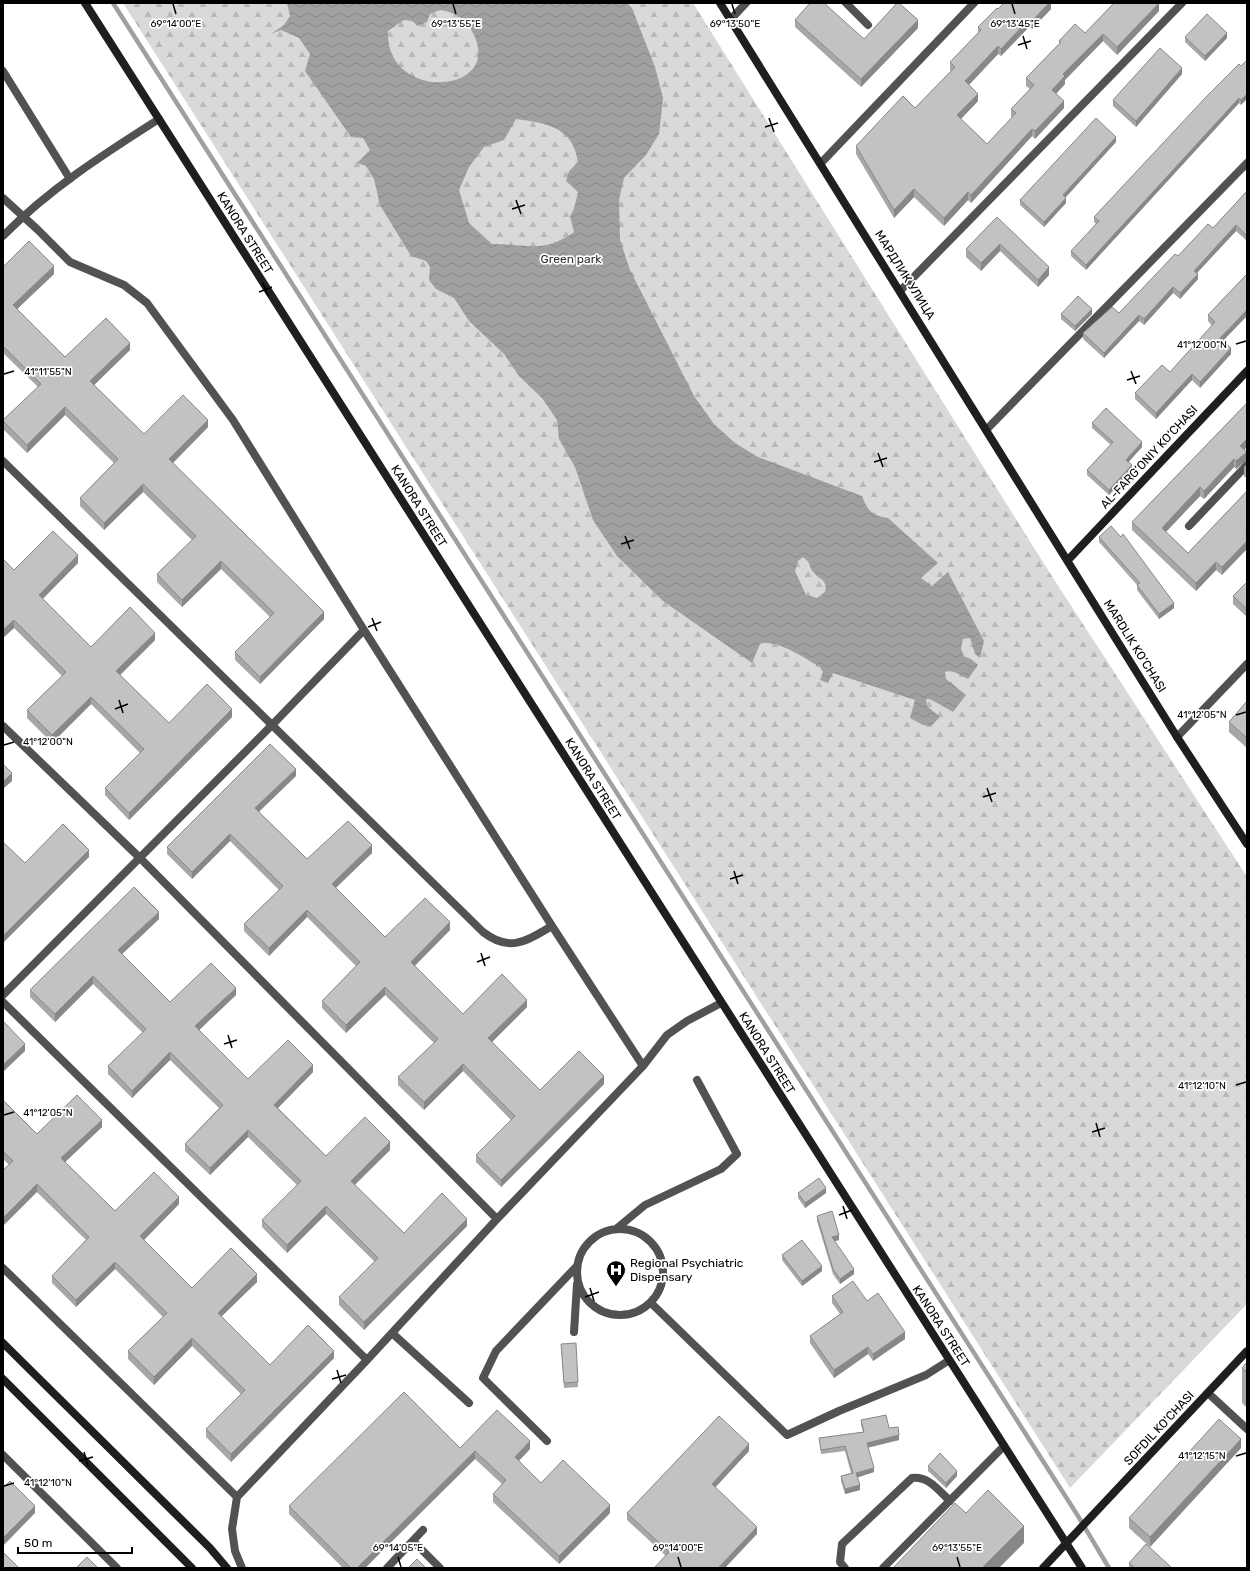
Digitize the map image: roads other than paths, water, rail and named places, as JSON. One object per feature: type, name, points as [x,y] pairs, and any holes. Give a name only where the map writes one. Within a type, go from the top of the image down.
[{"type":"street","name":"KANORA STREET","points":[[85,3],[948,1361],[1082,1568]]},
{"type":"street","name":"МАРДЛИК УЛИЦА","points":[[720,3],[1068,560]]},
{"type":"street","points":[[730,20],[746,3]]},
{"type":"street","points":[[846,3],[868,25]]},
{"type":"street","points":[[821,163],[974,3]]},
{"type":"street","points":[[900,291],[1182,3]]},
{"type":"street","points":[[3,71],[70,179]]},
{"type":"street","points":[[3,236],[22,216],[90,163],[159,120]]},
{"type":"street","points":[[987,430],[1247,163]]},
{"type":"street","points":[[3,198],[70,262],[124,285],[147,303],[233,420],[364,630],[643,1066]]},
{"type":"street","name":"AL-FARG‘ONIY KO‘CHASI","points":[[1068,560],[1247,371]]},
{"type":"street","points":[[3,460],[489,937],[502,943],[516,943],[528,939],[552,926]]},
{"type":"street","points":[[1189,526],[1247,466]]},
{"type":"street","name":"MARDLIK KO‘CHASI","points":[[1068,560],[1177,737],[1247,844]]},
{"type":"street","points":[[3,995],[273,724],[364,630]]},
{"type":"street","points":[[1177,737],[1247,664]]},
{"type":"street","points":[[3,726],[140,858],[497,1219]]},
{"type":"street","points":[[3,1002],[367,1360]]},
{"type":"street","points":[[242,1568],[235,1551],[232,1529],[237,1497],[367,1360],[497,1219],[643,1066],[667,1035],[687,1021],[721,1003]]},
{"type":"street","points":[[616,1229],[645,1205],[720,1169],[737,1154],[697,1080]]},
{"type":"street","points":[[574,1332],[577,1265],[579,1257],[587,1243],[600,1233],[616,1229],[633,1230],[649,1239],[660,1253],[664,1270],[661,1288],[651,1303],[637,1312],[620,1316],[603,1312],[588,1303],[579,1288],[577,1279]]},
{"type":"street","points":[[547,1440],[482,1378],[496,1351],[577,1265]]},
{"type":"street","points":[[3,1268],[237,1497]]},
{"type":"street","points":[[651,1303],[787,1435],[839,1411],[926,1375],[948,1361]]},
{"type":"street","points":[[392,1333],[469,1403]]},
{"type":"street","points":[[3,1343],[210,1548],[227,1568]]},
{"type":"street","name":"SOFDIL KO'CHASI","points":[[1066,1544],[1247,1351]]},
{"type":"street","points":[[3,1379],[192,1568]]},
{"type":"street","points":[[1208,1393],[1247,1429]]},
{"type":"street","points":[[883,1568],[1004,1446]]},
{"type":"street","points":[[3,1455],[117,1568]]},
{"type":"street","points":[[845,1568],[840,1562],[842,1544],[912,1478],[921,1477],[928,1480],[950,1501]]},
{"type":"street","points":[[387,1568],[423,1530]]},
{"type":"street","points":[[413,1541],[440,1568]]},
{"type":"street","points":[[1043,1568],[1066,1544]]},
{"type":"water","points":[[287,3],[627,3],[632,8],[655,67],[663,98],[659,134],[646,155],[624,178],[619,200],[620,240],[630,270],[694,396],[714,424],[735,443],[758,457],[862,496],[871,512],[888,518],[938,563],[921,578],[932,586],[948,572],[984,641],[980,658],[975,654],[970,638],[963,639],[961,648],[963,656],[971,659],[978,665],[968,679],[951,671],[945,672],[946,679],[966,695],[953,712],[930,699],[926,699],[927,706],[940,717],[931,726],[923,725],[910,718],[915,700],[833,673],[828,683],[820,680],[823,672],[820,667],[791,650],[774,644],[760,644],[752,663],[663,601],[617,556],[593,520],[575,467],[559,439],[557,420],[542,398],[519,376],[504,354],[469,321],[454,298],[436,289],[429,280],[430,267],[426,261],[411,256],[380,205],[374,179],[366,166],[357,163],[370,150],[363,138],[351,137],[305,71],[310,54],[299,38],[281,30],[271,34],[284,25],[290,16]],"holes":[[[440,10],[451,12],[464,20],[473,33],[478,54],[473,69],[459,79],[441,82],[422,80],[405,70],[392,54],[388,31],[404,20],[412,21],[418,26],[427,22],[430,14]],[[516,119],[548,125],[565,134],[571,142],[578,163],[569,171],[566,181],[578,192],[574,209],[570,216],[574,232],[563,239],[544,245],[526,246],[492,244],[469,223],[459,190],[469,167],[484,147],[504,140]],[[803,557],[806,559],[812,571],[823,581],[826,588],[825,592],[817,598],[806,595],[795,571],[798,561]]]},
{"type":"waterway","points":[[113,3],[1078,1516],[1109,1568]]},
{"type":"place","name":"Regional Psychiatric Dispensary","points":[[616,1287]]},
{"type":"park label","name":"Green park","points":[[571,259]]}]
